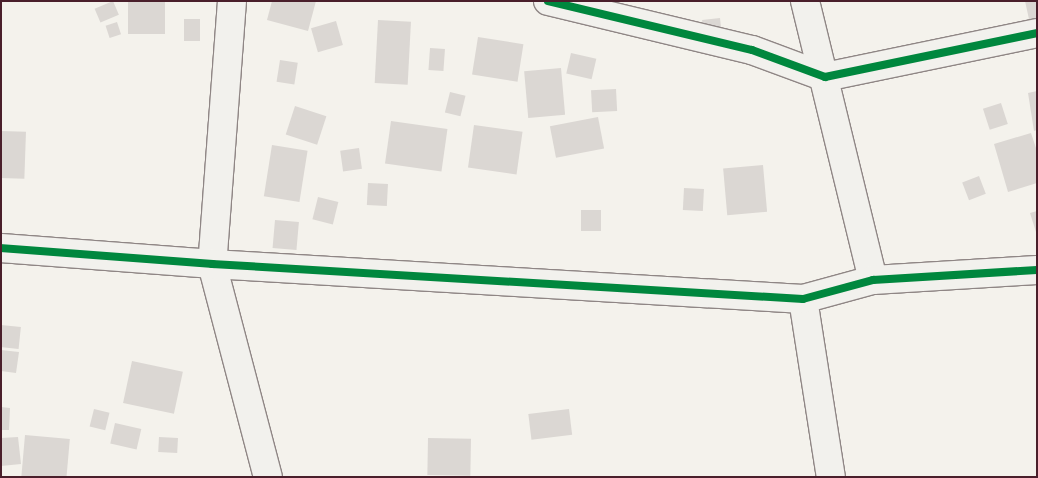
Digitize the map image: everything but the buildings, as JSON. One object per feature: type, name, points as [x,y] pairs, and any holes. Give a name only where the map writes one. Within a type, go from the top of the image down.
[{"type":"street","points":[[232,1],[212,264],[268,477]]},
{"type":"street","points":[[548,1],[589,6],[752,50],[825,77],[1037,33]]},
{"type":"street","points":[[805,1],[873,280]]},
{"type":"street","points":[[1,248],[212,264],[803,299],[873,280],[1037,270]]},
{"type":"street","points":[[803,299],[832,477]]},
{"type":"cycle path","points":[[548,1],[752,50],[825,77],[1037,33]]},
{"type":"cycle path","points":[[1,248],[212,264],[803,299],[873,280],[1037,270]]}]
